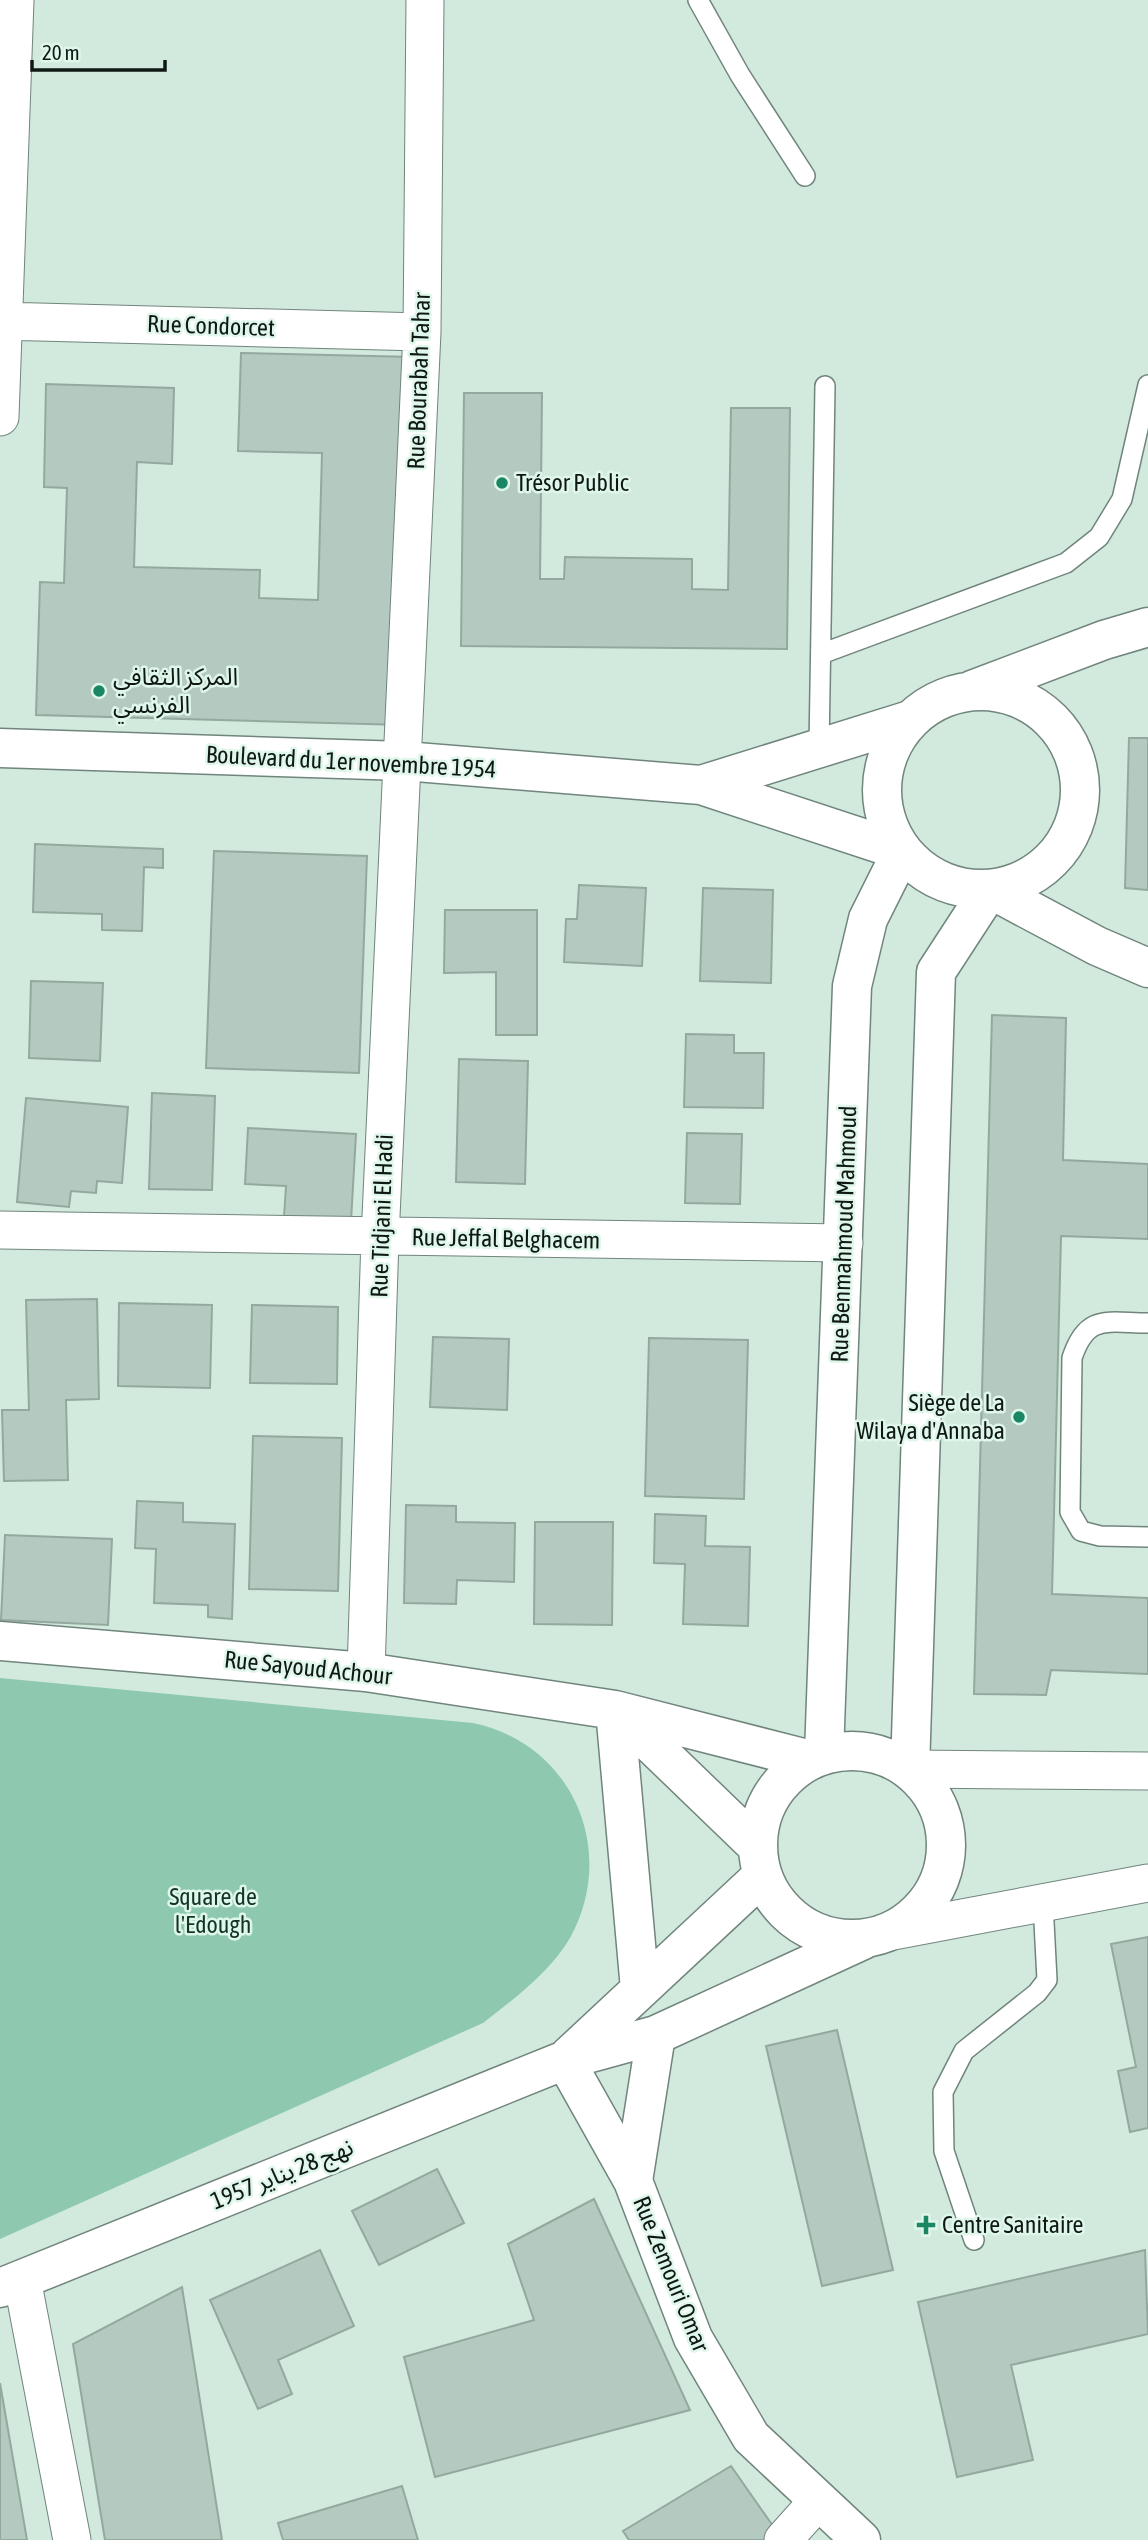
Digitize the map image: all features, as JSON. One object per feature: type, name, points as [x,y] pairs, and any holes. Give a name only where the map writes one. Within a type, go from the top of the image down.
[{"type":"main road","points":[[701,785],[910,720],[938,700],[971,691],[1104,640],[1148,627]]},
{"type":"main road","points":[[910,720],[894,743],[884,769],[882,798],[888,825],[902,851],[926,873],[957,887],[990,889],[1020,882],[1046,865],[1067,841],[1078,812],[1079,780],[1072,750],[1055,724],[1031,704],[1002,692],[971,691]]},
{"type":"main road","name":"Boulevard du 1er novembre 1954","points":[[0,748],[404,761],[701,785]]},
{"type":"main road","points":[[701,785],[902,851]]},
{"type":"main road","name":"Rue Benmahmoud Mahmoud","points":[[817,1757],[844,1243],[852,986],[868,919],[902,851]]},
{"type":"main road","points":[[990,889],[1097,946],[1148,968]]},
{"type":"main road","points":[[910,1769],[936,972],[990,889]]},
{"type":"main road","name":"Rue Sayoud Achour","points":[[0,1641],[366,1672],[615,1710],[817,1757]]},
{"type":"main road","points":[[615,1710],[759,1861],[777,1904],[800,1926],[830,1938],[878,1935]]},
{"type":"main road","points":[[615,1710],[640,1989]]},
{"type":"main road","points":[[853,1749],[883,1755],[910,1769],[931,1792],[943,1822],[946,1854],[938,1885],[920,1911],[878,1935],[656,2035],[565,2060],[640,1989],[759,1861],[761,1816],[775,1788],[796,1767],[817,1757],[853,1749]]},
{"type":"main road","name":"Rue Zemouri Omar","points":[[656,2035],[632,2181],[693,2338],[751,2437],[861,2540]]},
{"type":"main road","points":[[565,2060],[632,2181]]},
{"type":"main road","name":"نهج 28 يناير 1957","points":[[11,2283],[565,2060]]},
{"type":"street","points":[[0,416],[15,0]]},
{"type":"street","name":"Rue Bourabah Tahar","points":[[404,761],[422,332],[425,0]]},
{"type":"street","name":"Rue Condorcet","points":[[2,321],[422,332]]},
{"type":"street","name":"Rue Tidjani El Hadi","points":[[366,1672],[380,1238],[404,761]]},
{"type":"street","name":"Rue Jeffal Belghacem","points":[[0,1230],[380,1238],[844,1243]]},
{"type":"street","points":[[910,1769],[1148,1771]]},
{"type":"street","points":[[878,1935],[1148,1883]]},
{"type":"street","points":[[11,2283],[72,2540]]},
{"type":"street","points":[[783,2540],[818,2501]]},
{"type":"lane","points":[[698,0],[740,75],[805,176]]},
{"type":"lane","points":[[821,654],[1066,563],[1099,537],[1122,499],[1148,385]]},
{"type":"lane","points":[[819,748],[825,386]]},
{"type":"lane","points":[[1148,1322],[1099,1323],[1080,1335],[1072,1359],[1070,1512],[1081,1531],[1100,1536],[1148,1537]]},
{"type":"lane","points":[[974,2239],[944,2151],[943,2092],[964,2051],[1037,1993],[1047,1980],[1043,1903]]},
{"type":"green space","name":"Square de l'Edough","points":[[0,1678],[473,1723],[507,1734],[536,1753],[560,1776],[577,1805],[587,1836],[589,1870],[584,1904],[570,1938],[542,1974],[483,2023],[0,2239]]},
{"type":"building","points":[[241,353],[413,357],[403,725],[36,715],[40,582],[64,583],[67,488],[44,487],[46,384],[174,388],[172,464],[137,462],[134,567],[260,570],[259,598],[318,600],[322,453],[238,451]]},
{"type":"building","name":"Trésor Public","points":[[464,393],[542,393],[540,579],[564,579],[565,557],[692,559],[692,589],[728,590],[731,408],[790,408],[787,649],[461,646]]},
{"type":"building","points":[[1129,738],[1148,738],[1148,890],[1125,888]]},
{"type":"building","points":[[35,844],[163,849],[163,868],[144,867],[142,931],[102,930],[102,914],[33,912]]},
{"type":"building","points":[[214,851],[367,856],[359,1073],[206,1068]]},
{"type":"building","points":[[579,885],[646,888],[642,966],[564,962],[566,919],[577,919]]},
{"type":"building","points":[[703,888],[773,890],[771,983],[700,981]]},
{"type":"building","points":[[445,910],[537,910],[537,1035],[496,1035],[496,972],[444,973]]},
{"type":"building","points":[[31,981],[103,983],[100,1061],[29,1058]]},
{"type":"building","name":"Siège de La Wilaya d'Annaba","points":[[992,1015],[1066,1018],[1063,1160],[1148,1164],[1148,1239],[1061,1236],[1052,1594],[1148,1598],[1148,1674],[1051,1670],[1046,1695],[974,1694]]},
{"type":"building","points":[[686,1034],[734,1035],[734,1053],[764,1053],[763,1108],[684,1107]]},
{"type":"building","points":[[459,1059],[528,1061],[525,1184],[456,1182]]},
{"type":"building","points":[[152,1093],[215,1096],[212,1190],[149,1189]]},
{"type":"building","points":[[26,1098],[128,1107],[122,1183],[97,1181],[96,1193],[71,1191],[69,1207],[17,1202]]},
{"type":"building","points":[[248,1128],[356,1134],[351,1221],[284,1217],[286,1186],[245,1184]]},
{"type":"building","points":[[687,1133],[742,1134],[740,1204],[685,1203]]},
{"type":"building","points":[[97,1299],[99,1399],[66,1400],[68,1480],[4,1481],[2,1410],[29,1410],[26,1300]]},
{"type":"building","points":[[119,1303],[212,1305],[210,1388],[118,1386]]},
{"type":"building","points":[[252,1305],[338,1307],[337,1384],[250,1383]]},
{"type":"building","points":[[433,1337],[509,1339],[507,1410],[430,1407]]},
{"type":"building","points":[[649,1338],[748,1340],[744,1499],[645,1496]]},
{"type":"building","points":[[253,1436],[342,1438],[338,1591],[249,1589]]},
{"type":"building","points":[[137,1501],[183,1503],[183,1522],[235,1524],[232,1619],[208,1617],[208,1605],[154,1603],[156,1549],[135,1548]]},
{"type":"building","points":[[406,1505],[456,1506],[456,1522],[515,1523],[514,1582],[457,1580],[456,1604],[404,1603]]},
{"type":"building","points":[[655,1514],[706,1516],[705,1546],[750,1547],[748,1626],[683,1624],[685,1564],[654,1563]]},
{"type":"building","points":[[535,1522],[613,1522],[612,1625],[534,1624]]},
{"type":"building","points":[[5,1535],[112,1539],[108,1625],[1,1620]]},
{"type":"building","points":[[1148,1937],[1148,2128],[1130,2132],[1118,2071],[1136,2067],[1111,1944]]},
{"type":"building","points":[[837,2030],[893,2270],[822,2286],[766,2046]]},
{"type":"building","points":[[437,2169],[464,2223],[379,2265],[352,2211]]},
{"type":"building","points":[[594,2199],[690,2410],[435,2477],[404,2357],[534,2320],[508,2244]]},
{"type":"building","points":[[320,2250],[354,2326],[278,2360],[292,2394],[258,2409],[210,2300]]},
{"type":"building","points":[[1145,2250],[1148,2334],[1011,2365],[1033,2460],[957,2477],[918,2302]]},
{"type":"building","points":[[182,2287],[222,2540],[105,2540],[73,2344]]},
{"type":"building","points":[[0,2383],[27,2540],[0,2540]]},
{"type":"building","points":[[731,2466],[780,2536],[775,2540],[629,2540],[623,2531]]},
{"type":"building","points":[[402,2486],[418,2540],[283,2540],[278,2523]]},
{"type":"place","name":"Trésor Public","points":[[502,483]]},
{"type":"place","name":"المركز الثقافي الفرنسي","points":[[99,691]]},
{"type":"place","name":"Siège de La Wilaya d'Annaba","points":[[1019,1417]]},
{"type":"place","name":"Centre Sanitaire","points":[[926,2225]]}]
